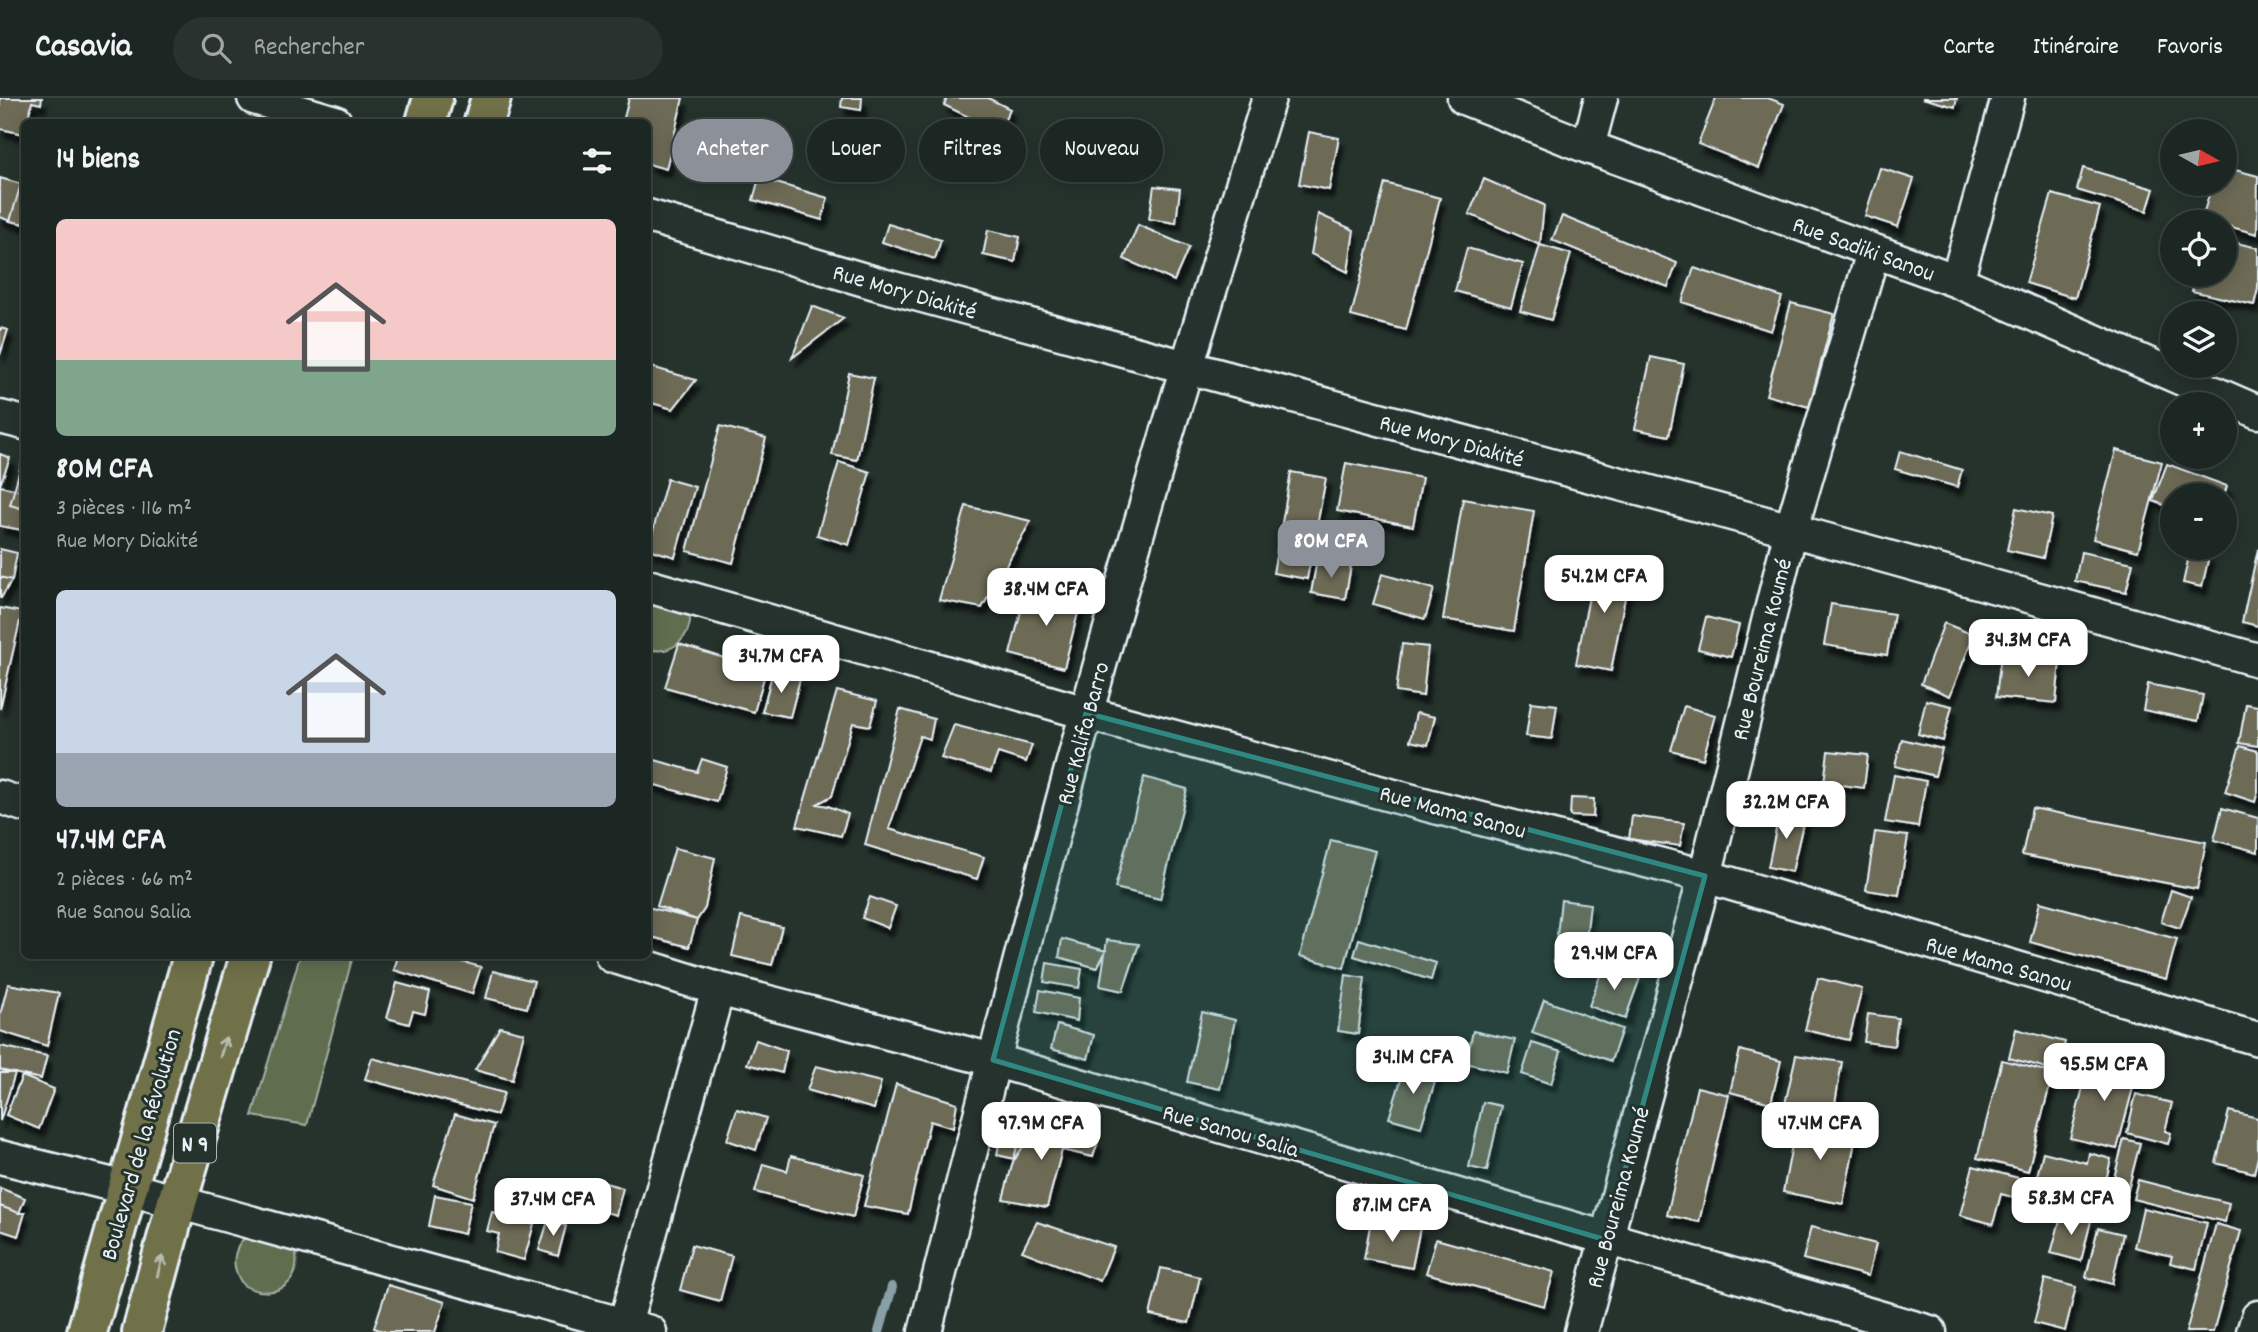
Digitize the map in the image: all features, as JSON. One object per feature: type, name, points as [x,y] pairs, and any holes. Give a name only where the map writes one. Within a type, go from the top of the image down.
[{"type":"main road","points":[[427,119],[433,98]]},
{"type":"main road","points":[[485,119],[491,98]]},
{"type":"main road","name":"Boulevard de la Révolution","points":[[87,1332],[192,959]]},
{"type":"main road","name":"N 9","points":[[142,1332],[177,1202],[249,959]]},
{"type":"street","points":[[254,98],[325,119]]},
{"type":"street","name":"Rue Kalifa Barro","points":[[925,1332],[993,1060],[1086,713],[1186,369],[1269,98]]},
{"type":"street","name":"Rue Sadiki Sanou","points":[[1464,98],[1588,147],[1957,281],[2258,412]]},
{"type":"street","points":[[1588,147],[1601,98]]},
{"type":"street","points":[[1957,281],[2008,98]]},
{"type":"street","name":"Rue Mory Diakité","points":[[651,217],[882,285],[1186,369],[1791,530],[2258,660]]},
{"type":"street","name":"Rue Boureima Koumé","points":[[1581,1332],[1705,876],[1791,530],[1873,252]]},
{"type":"street","points":[[0,417],[21,423]]},
{"type":"street","name":"Rue Mama Sanou","points":[[651,587],[1086,713],[1705,876],[2258,1039]]},
{"type":"street","points":[[0,797],[21,804]]},
{"type":"street","name":"Rue Sanou Salia","points":[[622,959],[718,989],[993,1060],[1930,1332]]},
{"type":"street","points":[[0,1157],[126,1188],[633,1330],[718,989]]},
{"type":"street","points":[[2253,1332],[2258,1317]]},
{"type":"highlighted area","points":[[1086,713],[1705,876],[1606,1240],[993,1060]]},
{"type":"green space","points":[[651,588],[690,610],[685,636],[674,647],[651,649]]},
{"type":"green space","points":[[299,959],[352,959],[307,1125],[252,1116]]},
{"type":"green space","points":[[246,1236],[295,1249],[295,1272],[284,1287],[265,1292],[243,1285],[236,1272],[234,1260]]},
{"type":"building","points":[[0,98],[42,98],[41,104],[32,102],[28,119],[21,119],[21,133],[0,129]]},
{"type":"building","points":[[629,98],[683,98],[678,119],[672,119],[672,144],[666,169],[651,165],[651,119],[624,119]]},
{"type":"building","points":[[842,98],[862,98],[861,110],[841,107]]},
{"type":"building","points":[[947,98],[988,98],[1010,109],[1005,119],[973,119],[944,105]]},
{"type":"building","points":[[1716,98],[1768,98],[1784,104],[1759,168],[1698,144]]},
{"type":"building","points":[[1922,98],[1957,98],[1955,107]]},
{"type":"building","points":[[1309,132],[1339,138],[1329,190],[1299,184]]},
{"type":"building","points":[[1880,168],[1914,179],[1898,227],[1865,216]]},
{"type":"building","points":[[2083,168],[2154,189],[2147,211],[2077,190]]},
{"type":"building","points":[[2237,170],[2258,176],[2257,234],[2237,229],[2237,210],[2205,210],[2209,196],[2237,196]]},
{"type":"building","points":[[0,178],[21,184],[10,221],[0,217]]},
{"type":"building","points":[[1484,179],[1544,205],[1540,245],[1469,214]]},
{"type":"building","points":[[758,182],[773,182],[828,198],[822,220],[753,200]]},
{"type":"building","points":[[1385,183],[1440,198],[1406,330],[1351,316]]},
{"type":"building","points":[[21,184],[21,223],[10,221]]},
{"type":"building","points":[[1154,186],[1180,189],[1176,223],[1149,219]]},
{"type":"building","points":[[2052,194],[2100,207],[2075,298],[2026,283]]},
{"type":"building","points":[[1318,214],[1354,230],[1348,272],[1311,254]]},
{"type":"building","points":[[1562,216],[1677,263],[1668,287],[1552,240]]},
{"type":"building","points":[[888,224],[941,240],[935,259],[882,242]]},
{"type":"building","points":[[1138,225],[1189,247],[1174,281],[1124,259]]},
{"type":"building","points":[[988,230],[1020,237],[1015,262],[983,255]]},
{"type":"building","points":[[2237,243],[2258,248],[2258,289],[2254,305],[2192,291],[2193,287],[2237,287]]},
{"type":"building","points":[[1540,245],[1571,254],[1551,320],[1520,311]]},
{"type":"building","points":[[1467,248],[1523,264],[1511,307],[1455,291]]},
{"type":"building","points":[[1694,268],[1782,297],[1771,331],[1682,302]]},
{"type":"building","points":[[1791,303],[1834,314],[1809,407],[1766,395]]},
{"type":"building","points":[[812,306],[844,318],[792,358]]},
{"type":"building","points":[[0,328],[8,330],[0,355]]},
{"type":"building","points":[[1651,357],[1684,364],[1669,436],[1635,429]]},
{"type":"building","points":[[651,367],[696,380],[673,409],[651,403]]},
{"type":"building","points":[[849,373],[874,378],[857,460],[832,455]]},
{"type":"building","points":[[720,426],[766,438],[733,563],[687,551]]},
{"type":"building","points":[[2116,450],[2160,461],[2138,551],[2093,539]]},
{"type":"building","points":[[1900,451],[1962,470],[1957,487],[1895,469]]},
{"type":"building","points":[[0,454],[10,458],[0,485]]},
{"type":"building","points":[[839,462],[870,472],[849,545],[817,535]]},
{"type":"building","points":[[1346,463],[1422,478],[1413,526],[1337,511]]},
{"type":"building","points":[[21,466],[21,508],[10,505]]},
{"type":"building","points":[[2165,469],[2181,469],[2219,483],[2160,483],[2160,504],[2153,501]]},
{"type":"building","points":[[1291,472],[1326,478],[1307,579],[1273,573]]},
{"type":"building","points":[[667,479],[695,487],[675,557],[651,550],[651,538]]},
{"type":"building","points":[[0,486],[21,490],[21,530],[0,526]]},
{"type":"building","points":[[1463,499],[1534,511],[1514,631],[1443,619]]},
{"type":"building","points":[[966,506],[1031,521],[982,608],[939,600]]},
{"type":"building","points":[[2016,508],[2052,516],[2043,558],[2007,550]]},
{"type":"building","points":[[0,549],[17,553],[12,580],[0,577]]},
{"type":"building","points":[[2258,549],[2258,626],[2242,622]]},
{"type":"building","points":[[2081,552],[2133,563],[2126,592],[2075,581]]},
{"type":"building","points":[[1317,560],[1351,566],[1345,599],[1311,593]]},
{"type":"building","points":[[1596,560],[1631,566],[1611,671],[1576,664]]},
{"type":"building","points":[[2188,560],[2208,560],[2202,587],[2183,583]]},
{"type":"building","points":[[1382,574],[1434,589],[1425,619],[1373,604]]},
{"type":"building","points":[[0,577],[12,580],[1,598],[0,598]]},
{"type":"building","points":[[1027,588],[1081,601],[1064,668],[1010,654]]},
{"type":"building","points":[[1831,604],[1894,614],[1887,655],[1824,645]]},
{"type":"building","points":[[0,608],[21,612],[21,616],[0,709]]},
{"type":"building","points":[[1706,617],[1739,625],[1731,657],[1698,649]]},
{"type":"building","points":[[1944,623],[1974,635],[1950,696],[1921,684]]},
{"type":"building","points":[[679,644],[766,671],[754,712],[665,687]]},
{"type":"building","points":[[1402,644],[1428,647],[1423,696],[1396,692]]},
{"type":"building","points":[[2001,654],[2060,661],[2056,703],[1996,697]]},
{"type":"building","points":[[773,671],[800,679],[790,717],[762,712]]},
{"type":"building","points":[[2148,684],[2203,695],[2198,721],[2143,710]]},
{"type":"building","points":[[837,691],[877,701],[870,726],[853,723],[832,796],[817,804],[848,814],[841,836],[797,826]]},
{"type":"building","points":[[1926,700],[1952,706],[1943,741],[1918,734]]},
{"type":"building","points":[[1531,702],[1557,705],[1552,739],[1526,736]]},
{"type":"building","points":[[2246,704],[2258,706],[2258,746],[2239,743]]},
{"type":"building","points":[[1684,706],[1715,715],[1703,759],[1671,750]]},
{"type":"building","points":[[900,709],[934,719],[930,739],[920,736],[889,829],[984,857],[977,879],[865,845]]},
{"type":"building","points":[[1416,713],[1435,717],[1428,745],[1410,741]]},
{"type":"building","points":[[954,725],[1032,745],[1026,762],[998,753],[991,772],[941,758]]},
{"type":"building","points":[[1902,739],[1942,749],[1935,776],[1895,766]]},
{"type":"building","points":[[2240,746],[2258,751],[2258,791],[2255,802],[2225,792]]},
{"type":"building","points":[[1828,751],[1868,755],[1864,788],[1824,783]]},
{"type":"building","points":[[651,759],[697,772],[702,759],[727,767],[717,802],[651,784]]},
{"type":"building","points":[[1894,775],[1926,781],[1918,827],[1885,822]]},
{"type":"building","points":[[1144,777],[1187,789],[1160,899],[1115,888]]},
{"type":"building","points":[[1571,798],[1594,799],[1593,817],[1570,816]]},
{"type":"building","points":[[2032,808],[2206,842],[2197,889],[2022,855]]},
{"type":"building","points":[[2222,808],[2258,818],[2258,852],[2214,840]]},
{"type":"building","points":[[1780,810],[1805,815],[1792,872],[1768,867]]},
{"type":"building","points":[[1632,816],[1684,823],[1680,846],[1629,839]]},
{"type":"building","points":[[1875,832],[1908,836],[1899,895],[1866,890]]},
{"type":"building","points":[[1331,840],[1375,851],[1344,968],[1300,956]]},
{"type":"building","points":[[675,848],[715,858],[705,908],[697,920],[657,906]]},
{"type":"building","points":[[2171,890],[2191,897],[2180,928],[2161,922]]},
{"type":"building","points":[[870,897],[896,906],[888,928],[862,918]]},
{"type":"building","points":[[1561,900],[1590,904],[1583,966],[1554,962]]},
{"type":"building","points":[[2040,902],[2177,939],[2166,979],[2030,942]]},
{"type":"building","points":[[651,908],[697,920],[689,947],[651,937]]},
{"type":"building","points":[[741,917],[782,927],[772,965],[732,956]]},
{"type":"building","points":[[1062,939],[1106,951],[1097,968],[1059,957]]},
{"type":"building","points":[[1359,939],[1436,963],[1431,980],[1354,956]]},
{"type":"building","points":[[1107,940],[1139,944],[1123,991],[1100,986]]},
{"type":"building","points":[[397,959],[452,959],[481,967],[472,994],[394,970]]},
{"type":"building","points":[[1047,963],[1082,969],[1079,988],[1044,982]]},
{"type":"building","points":[[1604,965],[1640,978],[1625,1019],[1589,1006]]},
{"type":"building","points":[[493,971],[534,981],[527,1008],[486,998]]},
{"type":"building","points":[[1346,975],[1365,978],[1358,1034],[1338,1031]]},
{"type":"building","points":[[1818,978],[1862,989],[1849,1040],[1805,1030]]},
{"type":"building","points":[[397,983],[430,992],[425,1014],[413,1011],[409,1024],[387,1018]]},
{"type":"building","points":[[8,984],[59,993],[47,1046],[0,1031],[0,1015]]},
{"type":"building","points":[[1040,990],[1079,998],[1077,1021],[1036,1012]]},
{"type":"building","points":[[1544,1000],[1622,1029],[1611,1061],[1532,1033]]},
{"type":"building","points":[[1202,1012],[1235,1020],[1220,1089],[1187,1082]]},
{"type":"building","points":[[1868,1014],[1898,1018],[1894,1046],[1864,1042]]},
{"type":"building","points":[[1057,1025],[1094,1035],[1088,1059],[1051,1049]]},
{"type":"building","points":[[500,1027],[524,1033],[512,1080],[475,1070]]},
{"type":"building","points":[[2016,1029],[2065,1042],[2058,1071],[2009,1058]]},
{"type":"building","points":[[1473,1031],[1515,1040],[1507,1073],[1466,1063]]},
{"type":"building","points":[[756,1040],[787,1051],[782,1073],[747,1064]]},
{"type":"building","points":[[1532,1043],[1561,1052],[1551,1084],[1522,1074]]},
{"type":"building","points":[[0,1046],[47,1056],[41,1079],[0,1070]]},
{"type":"building","points":[[1740,1050],[1781,1061],[1771,1103],[1730,1092]]},
{"type":"building","points":[[1796,1055],[1842,1062],[1833,1116],[1785,1104]]},
{"type":"building","points":[[2091,1056],[2138,1069],[2117,1149],[2070,1138]]},
{"type":"building","points":[[372,1058],[504,1093],[497,1115],[365,1079]]},
{"type":"building","points":[[2002,1060],[2053,1073],[2028,1171],[1977,1158]]},
{"type":"building","points":[[1406,1064],[1437,1075],[1421,1127],[1389,1118]]},
{"type":"building","points":[[816,1066],[881,1082],[874,1109],[807,1090]]},
{"type":"building","points":[[0,1073],[15,1073],[0,1121]]},
{"type":"building","points":[[22,1076],[54,1089],[39,1129],[6,1115]]},
{"type":"building","points":[[896,1084],[957,1103],[953,1128],[930,1121],[908,1214],[864,1206]]},
{"type":"building","points":[[1697,1087],[1729,1095],[1699,1222],[1667,1215]]},
{"type":"building","points":[[2136,1094],[2172,1103],[2165,1131],[2171,1133],[2168,1144],[2127,1133]]},
{"type":"building","points":[[1483,1102],[1501,1106],[1487,1171],[1469,1167]]},
{"type":"building","points":[[737,1109],[766,1118],[756,1150],[727,1140]]},
{"type":"building","points":[[2229,1111],[2258,1118],[2258,1157],[2254,1173],[2216,1163]]},
{"type":"building","points":[[455,1114],[494,1125],[473,1198],[433,1185]]},
{"type":"building","points":[[1797,1119],[1857,1131],[1843,1204],[1783,1192]]},
{"type":"building","points":[[1024,1121],[1098,1142],[1093,1157],[1062,1150],[1047,1207],[1003,1199]]},
{"type":"building","points":[[1001,1133],[1028,1139],[1015,1159],[997,1155]]},
{"type":"building","points":[[2124,1139],[2140,1143],[2126,1198],[2110,1194]]},
{"type":"building","points":[[2043,1152],[2087,1163],[2089,1153],[2111,1159],[2103,1193],[2037,1176]]},
{"type":"building","points":[[791,1156],[864,1175],[853,1217],[755,1192],[763,1164],[787,1171]]},
{"type":"building","points":[[1973,1166],[2041,1184],[2036,1203],[2001,1194],[1993,1224],[1960,1215]]},
{"type":"building","points":[[2138,1180],[2229,1203],[2225,1222],[2133,1199]]},
{"type":"building","points":[[602,1182],[623,1188],[616,1215],[595,1209]]},
{"type":"building","points":[[0,1188],[25,1198],[19,1213],[0,1206]]},
{"type":"building","points":[[435,1195],[471,1202],[464,1234],[429,1226]]},
{"type":"building","points":[[0,1206],[25,1213],[18,1236],[0,1230]]},
{"type":"building","points":[[2143,1208],[2207,1223],[2196,1269],[2170,1263],[2172,1256],[2134,1247]]},
{"type":"building","points":[[492,1212],[534,1224],[524,1260],[495,1252],[499,1234],[487,1231]]},
{"type":"building","points":[[2062,1213],[2091,1221],[2081,1261],[2051,1253]]},
{"type":"building","points":[[1371,1220],[1420,1228],[1412,1268],[1364,1259]]},
{"type":"building","points":[[548,1221],[566,1226],[558,1256],[539,1250]]},
{"type":"building","points":[[1037,1222],[1114,1247],[1100,1281],[1022,1251]]},
{"type":"building","points":[[2216,1224],[2241,1231],[2213,1332],[2186,1332]]},
{"type":"building","points":[[1811,1227],[1876,1244],[1868,1276],[1803,1259]]},
{"type":"building","points":[[2098,1228],[2123,1234],[2112,1284],[2086,1277]]},
{"type":"building","points":[[1436,1239],[1554,1272],[1544,1306],[1426,1273]]},
{"type":"building","points":[[692,1245],[732,1256],[720,1301],[680,1290]]},
{"type":"building","points":[[1161,1268],[1200,1277],[1189,1323],[1150,1315]]},
{"type":"building","points":[[2045,1279],[2076,1287],[2065,1331],[2034,1323]]},
{"type":"building","points":[[388,1285],[445,1302],[435,1332],[386,1332],[374,1328]]},
{"type":"waterway","points":[[879,1332],[892,1287]]}]
